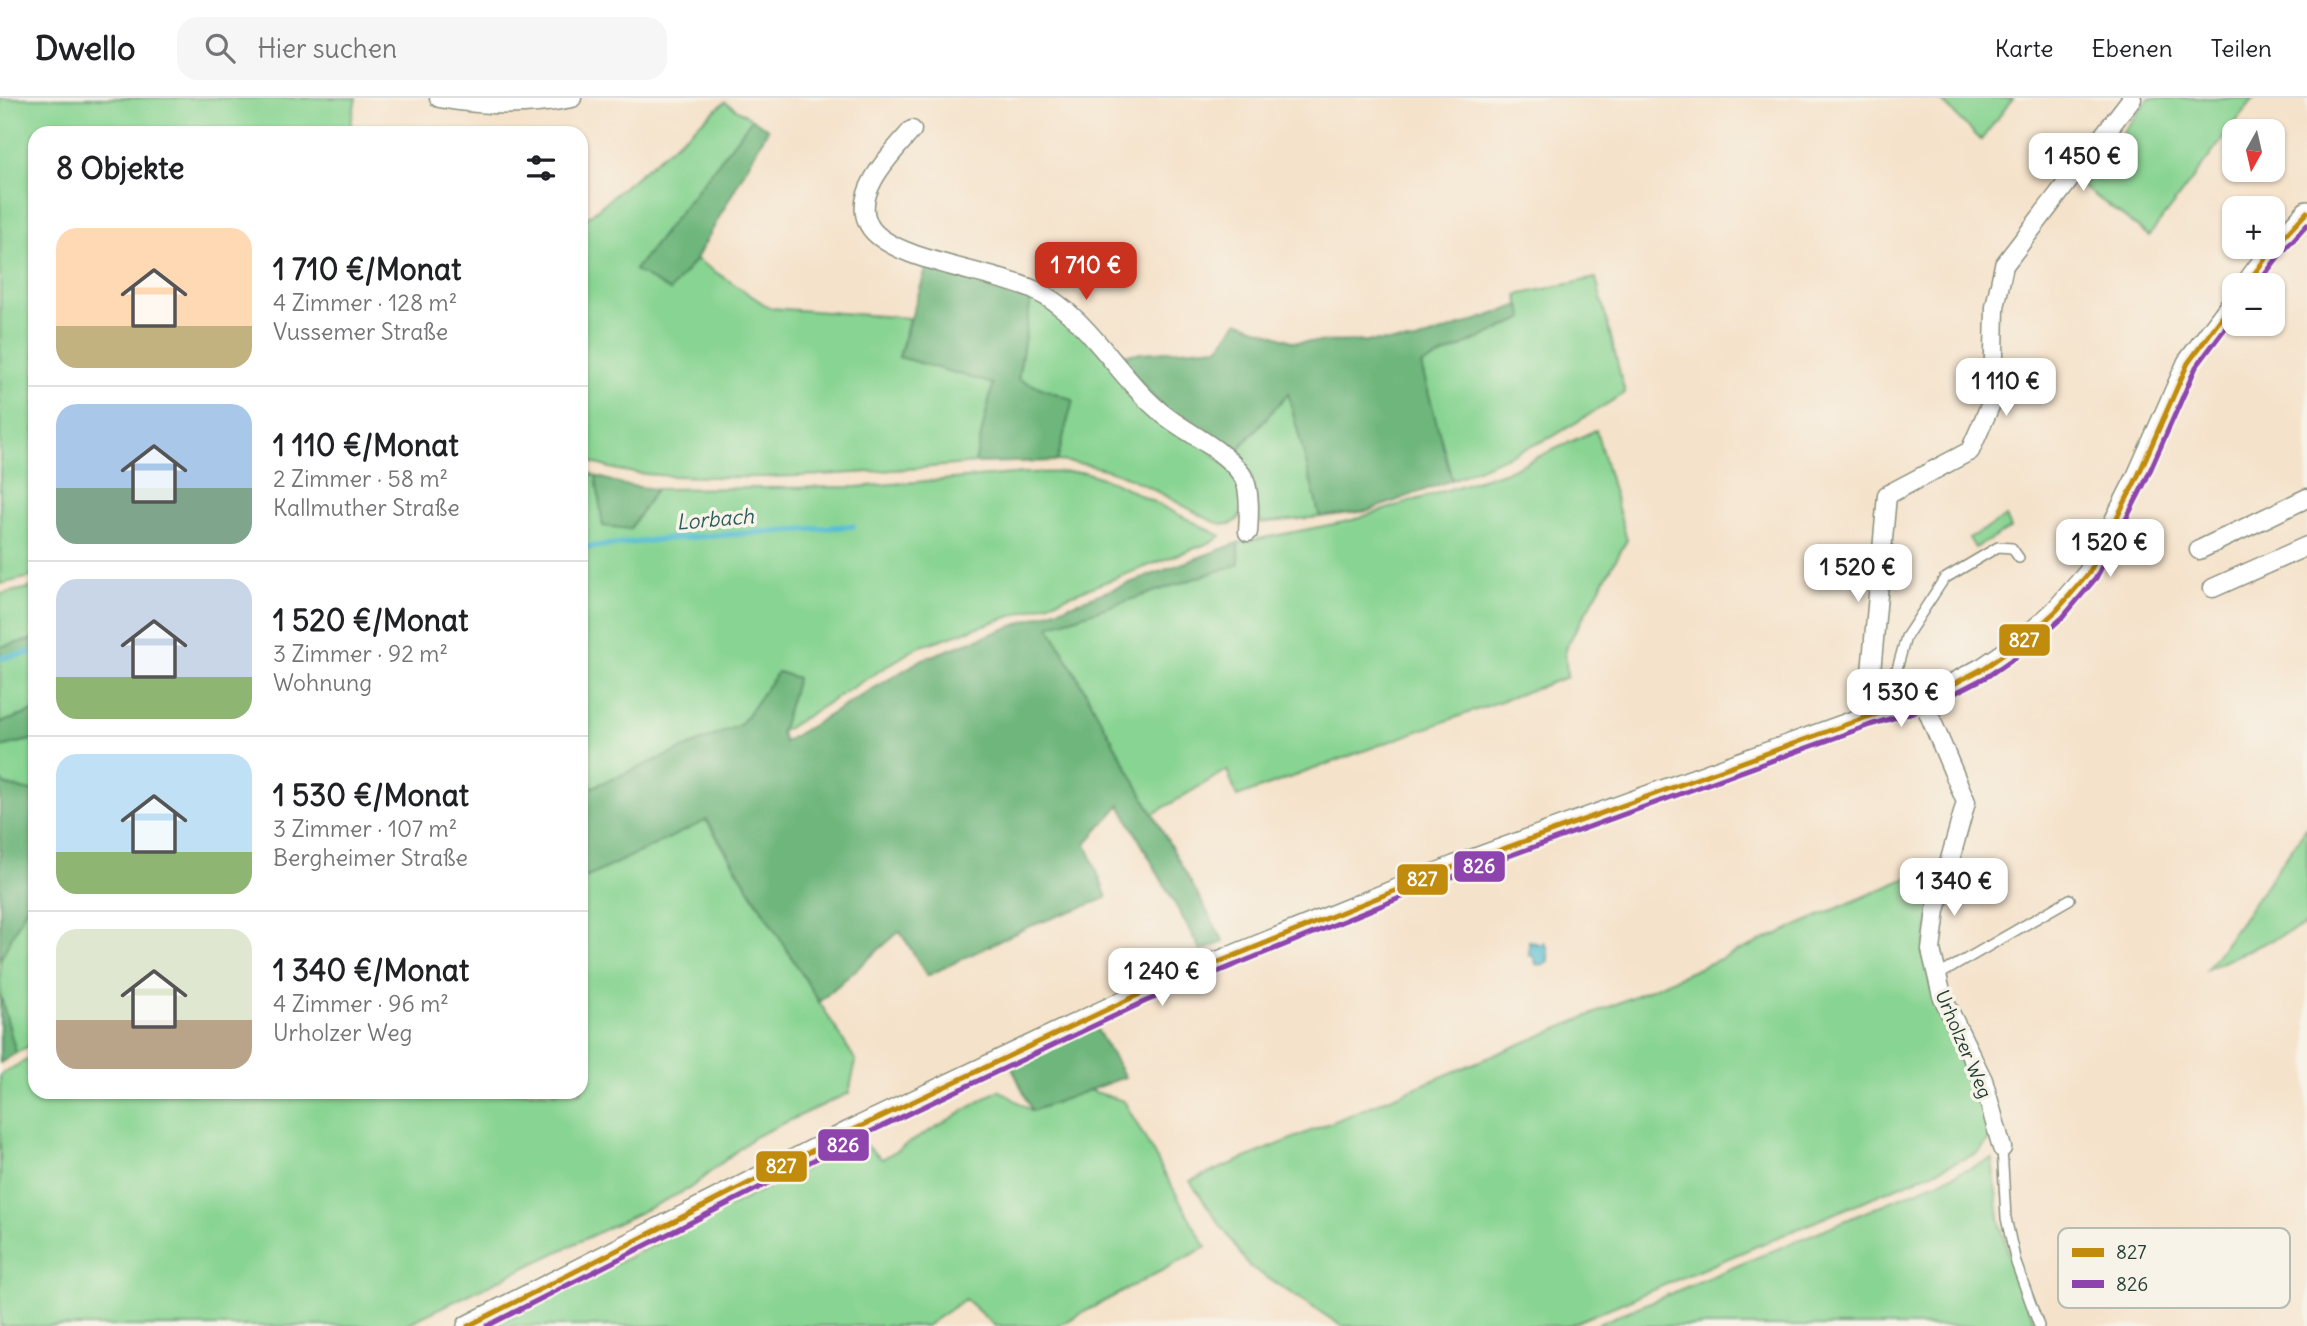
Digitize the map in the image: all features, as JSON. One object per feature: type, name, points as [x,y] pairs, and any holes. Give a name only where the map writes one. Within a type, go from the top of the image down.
[{"type":"street","points":[[439,98],[459,102],[536,105],[572,98]]},
{"type":"street","points":[[1867,717],[1887,495],[1970,451],[1993,399],[1995,307],[2004,265],[2132,98]]},
{"type":"street","points":[[912,130],[873,176],[865,208],[868,224],[878,237],[929,259],[1034,290],[1068,310],[1119,369],[1165,415],[1227,459],[1244,477],[1250,509],[1248,532]]},
{"type":"street","points":[[2255,273],[2307,212]]},
{"type":"street","points":[[468,1326],[849,1132],[1142,993],[1456,866],[1867,717],[1923,700],[1984,668],[2022,642],[2056,611],[2090,573],[2137,478],[2188,363],[2222,317]]},
{"type":"street","points":[[2199,550],[2307,498]]},
{"type":"street","points":[[2213,588],[2307,546]]},
{"type":"street","name":"Urholzer Weg","points":[[1923,700],[1966,802],[1936,910],[1931,950],[1942,996],[1983,1080],[2002,1148]]},
{"type":"lane","points":[[1870,691],[1896,669],[1906,637],[1944,579],[1998,547],[2012,548],[2019,558]]},
{"type":"lane","points":[[1937,976],[2070,899]]},
{"type":"lane","points":[[2002,1148],[2006,1218],[2015,1263],[2039,1326]]},
{"type":"green space","points":[[0,98],[356,98],[350,126],[28,126],[28,578],[0,584]]},
{"type":"green space","points":[[1938,98],[2013,98],[1981,140]]},
{"type":"green space","points":[[2149,98],[2254,98],[2238,119],[2222,119],[2222,140],[2149,236],[2082,186]]},
{"type":"green space","points":[[725,102],[752,119],[635,270],[670,290],[696,259],[770,308],[909,318],[899,357],[993,383],[975,463],[811,476],[712,477],[629,472],[588,461],[588,217]]},
{"type":"green space","points":[[752,119],[768,129],[696,259],[670,291],[635,270]]},
{"type":"green space","points":[[928,263],[1032,293],[1018,379],[1073,400],[1057,461],[975,463],[993,384],[899,357]]},
{"type":"green space","points":[[1596,278],[1625,393],[1552,437],[1452,480],[1421,365],[1523,319],[1517,295]]},
{"type":"green space","points":[[1032,293],[1068,315],[1240,479],[1243,509],[1238,519],[1229,524],[1219,523],[1130,478],[1096,467],[1057,461],[1073,400],[1018,379]]},
{"type":"green space","points":[[1520,305],[1524,318],[1421,365],[1452,480],[1368,511],[1320,517],[1288,393],[1232,457],[1166,411],[1116,355],[1219,347],[1238,321],[1294,342],[1416,341]]},
{"type":"green space","points":[[1288,393],[1320,517],[1260,523],[1251,476],[1232,457]]},
{"type":"green space","points":[[1596,430],[1627,540],[1565,649],[1567,677],[1237,797],[1227,770],[1153,814],[1049,626],[1239,564],[1238,543],[1349,521],[1510,470]]},
{"type":"green space","points":[[1084,472],[1114,482],[1221,536],[1214,541],[1036,608],[918,647],[781,732],[797,678],[778,672],[740,725],[588,789],[588,473],[596,476],[603,525],[630,529],[656,489],[856,487],[1025,473]]},
{"type":"green space","points":[[596,476],[624,485],[656,489],[630,529],[603,526]]},
{"type":"green space","points":[[2006,517],[2011,528],[1975,548],[1969,538]]},
{"type":"green space","points":[[1238,543],[1239,564],[1049,626],[1224,942],[1201,951],[1120,805],[1086,843],[1107,898],[1028,927],[927,976],[900,931],[819,1002],[707,820],[588,877],[588,789],[740,725],[778,672],[797,678],[781,732],[784,742],[923,659]]},
{"type":"green space","points":[[28,588],[28,641],[0,647],[0,594]]},
{"type":"green space","points":[[28,641],[28,654],[0,660],[0,647]]},
{"type":"green space","points":[[28,654],[28,713],[0,723],[0,660]]},
{"type":"green space","points":[[28,713],[28,741],[0,747],[0,723]]},
{"type":"green space","points":[[28,741],[28,790],[5,785],[0,780],[0,747]]},
{"type":"green space","points":[[0,780],[5,785],[28,790],[28,904],[0,960]]},
{"type":"green space","points":[[706,820],[856,1061],[849,1093],[754,1137],[689,1189],[403,1326],[0,1326],[0,1075],[28,1059],[28,1099],[588,1099],[588,877]]},
{"type":"green space","points":[[2307,827],[2307,924],[2207,969]]},
{"type":"green space","points":[[1942,863],[1923,952],[1935,997],[1976,1082],[1993,1135],[1978,1153],[1567,1326],[1342,1326],[1249,1266],[1190,1181],[1593,1014]]},
{"type":"green space","points":[[28,904],[28,1047],[16,1053],[0,994],[0,960]]},
{"type":"green space","points":[[0,994],[16,1053],[0,1063]]},
{"type":"green space","points":[[1093,1023],[1125,1077],[1032,1111],[1010,1063]]},
{"type":"green space","points":[[999,1090],[1032,1111],[1089,1090],[1124,1101],[1206,1247],[1058,1326],[995,1326],[965,1299],[926,1326],[492,1326],[860,1141],[882,1159]]},
{"type":"green space","points":[[1992,1159],[1999,1218],[2011,1263],[2036,1326],[1593,1326]]},
{"type":"water","points":[[1529,941],[1541,945],[1544,942],[1548,949],[1548,962],[1543,965],[1536,964],[1534,957],[1529,955]]},
{"type":"waterway","name":"Lorbach","points":[[588,547],[853,526]]},
{"type":"waterway","name":"Lorbach","points":[[0,658],[28,653]]},
{"type":"transit line","name":"827","points":[[2255,273],[2307,212]]},
{"type":"transit line","name":"826","points":[[2266,273],[2307,225]]},
{"type":"transit line","name":"827","points":[[468,1326],[849,1132],[1142,993],[1456,866],[1867,717],[1923,700],[1984,668],[2022,642],[2056,611],[2089,573],[2137,478],[2188,363],[2222,317]]},
{"type":"transit line","name":"826","points":[[487,1326],[853,1140],[1146,1001],[1459,874],[1870,725],[1926,708],[1988,676],[2027,649],[2063,617],[2096,578],[2145,482],[2196,367],[2222,332]]}]
